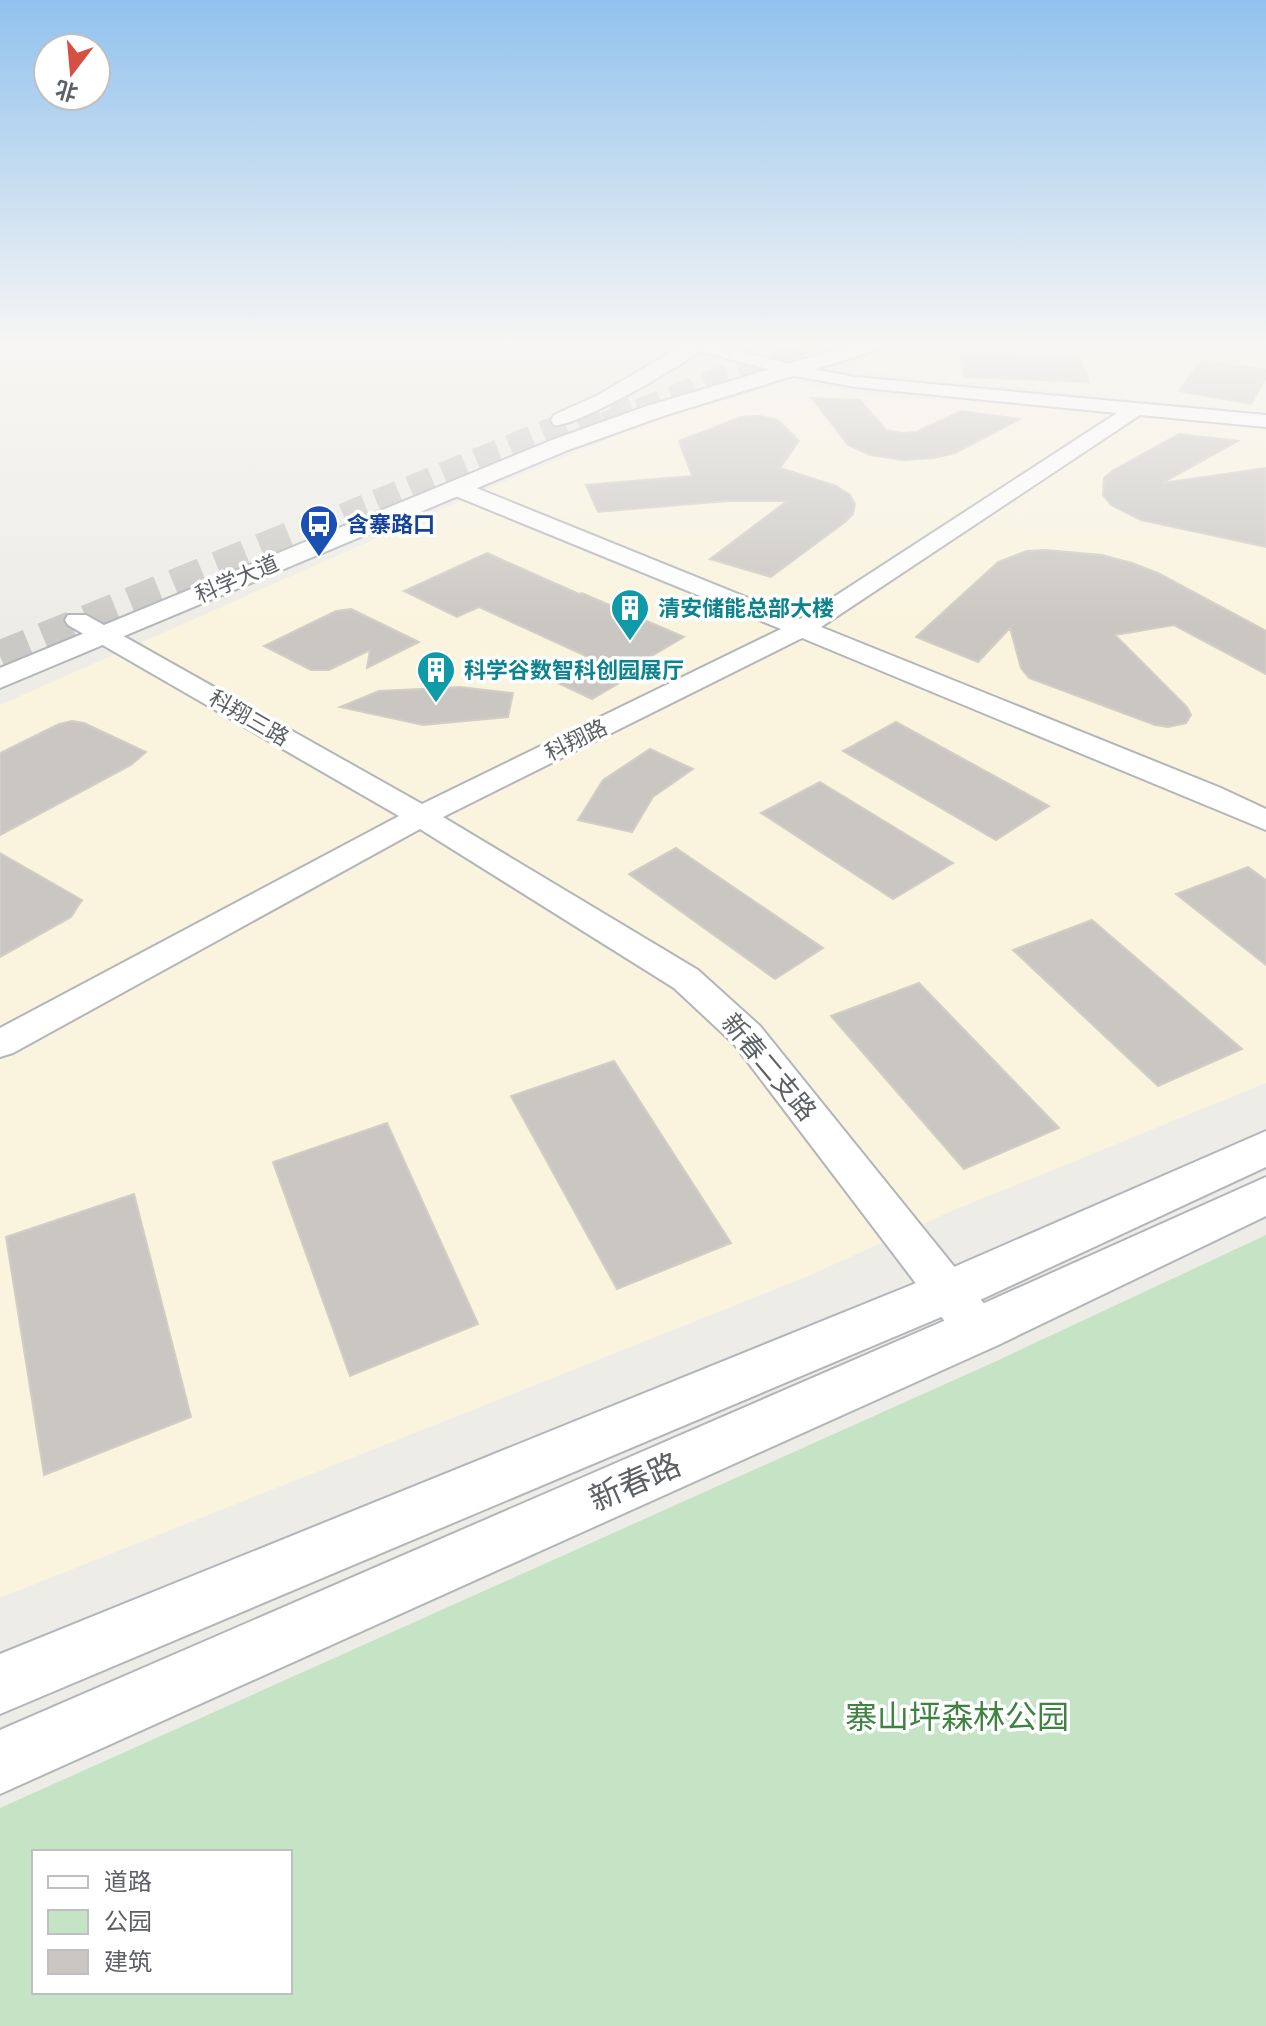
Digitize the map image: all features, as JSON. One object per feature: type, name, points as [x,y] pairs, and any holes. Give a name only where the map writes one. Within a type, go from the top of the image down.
[{"type":"main road","name":"科学大道","points":[[172,582],[521,437]]},
{"type":"main road","name":"科学大道","points":[[0,679],[84,624],[456,488],[586,437]]},
{"type":"main road","points":[[469,460],[466,470],[480,474],[494,472]]},
{"type":"main road","name":"新春路","points":[[0,1762],[963,1311],[1266,1148]]},
{"type":"main road","name":"新春路","points":[[0,1684],[1266,1195]]},
{"type":"street","name":"科翔路","points":[[0,1044],[421,816],[804,627],[1094,437]]},
{"type":"street","points":[[456,488],[804,627],[1210,794],[1266,821]]},
{"type":"street","name":"科翔三路","points":[[84,624],[421,816]]},
{"type":"street","name":"新春二支路","points":[[421,816],[686,979],[727,1016],[747,1035],[963,1311]]},
{"type":"shaded area","points":[[614,437],[1266,437],[1266,1083],[947,1213],[806,1277],[0,1598],[0,705],[499,484]]},
{"type":"green space","name":"寨山坪森林公园","points":[[1266,1235],[1266,2026],[0,2026],[0,1808],[990,1364]]},
{"type":"building","points":[[691,437],[795,437],[799,441],[780,468],[836,486],[850,495],[855,504],[853,514],[771,577],[710,559],[787,501],[727,501],[598,512],[586,485],[692,476],[679,441]]},
{"type":"building","points":[[842,437],[986,437],[955,453],[903,460],[870,455],[848,445]]},
{"type":"building","points":[[1174,437],[1238,441],[1162,483],[1266,468],[1266,547],[1141,520],[1111,505],[1103,495],[1104,478]]},
{"type":"building","points":[[1027,551],[1102,555],[1132,563],[1158,573],[1266,631],[1266,674],[1174,625],[1115,635],[1187,707],[1191,715],[1186,723],[1168,727],[1155,725],[1029,678],[1021,668],[1010,628],[978,662],[916,637],[998,562]]},
{"type":"building","points":[[487,553],[684,637],[628,670],[636,673],[592,699],[547,678],[586,656],[479,607],[457,617],[404,591]]},
{"type":"building","points":[[351,609],[419,642],[367,668],[370,650],[329,670],[311,670],[264,646],[336,611]]},
{"type":"building","name":"科学谷数智科创园展厅","points":[[460,687],[513,693],[508,717],[423,725],[340,707],[379,691]]},
{"type":"building","points":[[72,721],[84,723],[146,752],[131,765],[0,835],[0,753],[59,724]]},
{"type":"building","points":[[896,722],[1049,806],[996,840],[843,751]]},
{"type":"building","points":[[650,749],[693,769],[653,797],[632,832],[578,820],[603,780]]},
{"type":"building","points":[[820,782],[953,863],[893,899],[761,813]]},
{"type":"building","points":[[676,848],[823,948],[775,979],[629,874]]},
{"type":"building","points":[[0,853],[82,900],[71,917],[0,957]]},
{"type":"building","points":[[1248,867],[1266,880],[1266,965],[1176,894]]},
{"type":"building","points":[[1092,920],[1242,1049],[1158,1086],[1013,950]]},
{"type":"building","points":[[919,983],[1059,1128],[964,1169],[831,1016]]},
{"type":"building","points":[[614,1061],[731,1243],[617,1289],[511,1096]]},
{"type":"building","points":[[387,1123],[478,1324],[350,1376],[273,1162]]},
{"type":"building","points":[[134,1194],[191,1417],[44,1475],[6,1237]]},
{"type":"tunnel","points":[[310,529],[534,437]]},
{"type":"tunnel","points":[[0,656],[315,527]]},
{"type":"place","name":"含寨路口","points":[[319,558]]},
{"type":"place","name":"清安储能总部大楼","points":[[630,642]]},
{"type":"place","name":"科学谷数智科创园展厅","points":[[436,704]]}]
